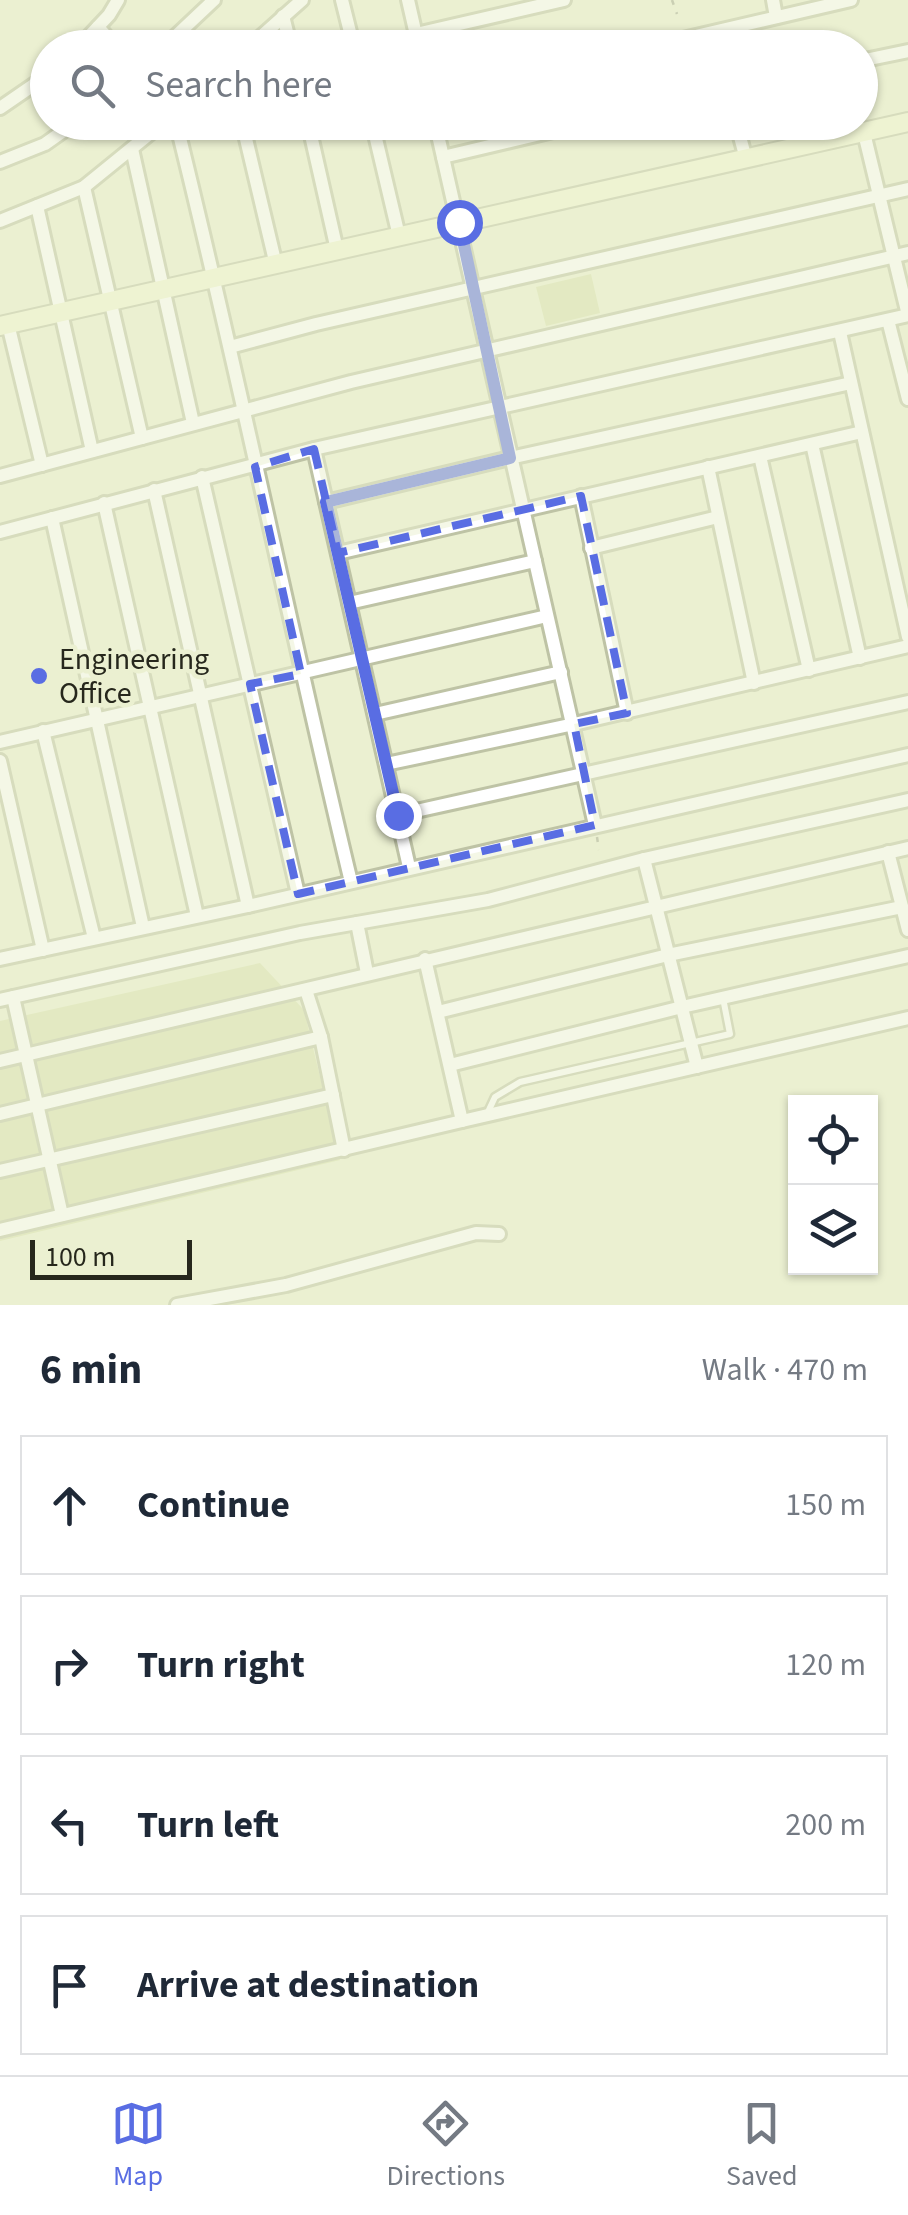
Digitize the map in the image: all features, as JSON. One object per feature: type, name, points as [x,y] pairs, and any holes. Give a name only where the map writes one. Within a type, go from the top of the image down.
[{"type":"street","points":[[98,28],[118,0]]},
{"type":"street","points":[[182,30],[214,0]]},
{"type":"street","points":[[268,30],[302,0]]},
{"type":"street","points":[[342,0],[350,30]]},
{"type":"street","points":[[408,0],[415,30]]},
{"type":"street","points":[[456,30],[564,0]]},
{"type":"street","points":[[773,0],[776,17]]},
{"type":"street","points":[[723,30],[850,0]]},
{"type":"street","points":[[283,16],[286,30]]},
{"type":"street","points":[[878,58],[908,51]]},
{"type":"street","points":[[0,108],[30,87]]},
{"type":"street","points":[[878,130],[908,122]]},
{"type":"street","points":[[0,162],[51,140]]},
{"type":"street","points":[[0,221],[84,187],[143,140]]},
{"type":"street","points":[[180,140],[351,882]]},
{"type":"street","points":[[246,140],[276,264]]},
{"type":"street","points":[[312,140],[337,250]]},
{"type":"street","points":[[376,140],[399,236]]},
{"type":"street","points":[[439,140],[595,825]]},
{"type":"street","points":[[443,156],[513,140]]},
{"type":"street","points":[[741,140],[746,159]]},
{"type":"street","points":[[42,464],[4,325],[832,140]]},
{"type":"street","points":[[0,532],[314,449],[908,315],[866,140]]},
{"type":"street","points":[[132,150],[194,423]]},
{"type":"street","points":[[84,187],[142,438]]},
{"type":"street","points":[[230,347],[908,189]]},
{"type":"street","points":[[37,206],[92,451]]},
{"type":"street","points":[[0,476],[244,409],[908,253]]},
{"type":"street","points":[[888,320],[908,399]]},
{"type":"street","points":[[840,332],[908,636]]},
{"type":"street","points":[[326,502],[851,384]]},
{"type":"street","points":[[338,553],[862,432]]},
{"type":"street","points":[[812,444],[860,658]]},
{"type":"street","points":[[314,449],[409,867]]},
{"type":"street","points":[[760,456],[809,670]]},
{"type":"street","points":[[708,467],[754,683]]},
{"type":"street","points":[[202,478],[298,894]]},
{"type":"street","points":[[154,490],[248,906]]},
{"type":"street","points":[[580,496],[626,712]]},
{"type":"street","points":[[104,503],[197,916]]},
{"type":"street","points":[[591,548],[718,516]]},
{"type":"street","points":[[52,518],[143,927]]},
{"type":"street","points":[[349,603],[535,561]]},
{"type":"street","points":[[0,742],[547,616]]},
{"type":"street","points":[[386,764],[908,646]]},
{"type":"street","points":[[375,714],[561,672]]},
{"type":"street","points":[[398,815],[908,702]]},
{"type":"street","points":[[43,731],[94,938]]},
{"type":"street","points":[[0,959],[908,755]]},
{"type":"street","points":[[0,761],[44,950]]},
{"type":"street","points":[[62,1215],[24,1055],[6,999],[357,923],[488,900],[644,859],[908,800]]},
{"type":"street","points":[[0,1061],[908,848]]},
{"type":"street","points":[[888,852],[908,930]]},
{"type":"street","points":[[644,859],[696,1067]]},
{"type":"street","points":[[438,1012],[668,955],[902,907]]},
{"type":"street","points":[[357,923],[368,973]]},
{"type":"street","points":[[450,1065],[908,956]]},
{"type":"street","points":[[426,959],[462,1121]]},
{"type":"street","points":[[306,990],[322,1037],[344,1150]]},
{"type":"street","points":[[0,1230],[908,1018]]},
{"type":"street","points":[[0,1114],[322,1037]]},
{"type":"street","points":[[0,1171],[333,1095]]},
{"type":"street","points":[[177,1305],[286,1285],[476,1232],[499,1234]]},
{"type":"lane","points":[[486,1116],[495,1097],[520,1082],[730,1034],[723,998]]},
{"type":"path","points":[[672,0],[677,14]]},
{"type":"highlighted area","points":[[314,449],[338,553],[581,496],[627,713],[574,724],[595,825],[298,894],[250,684],[301,674],[255,467]]},
{"type":"green space","points":[[591,274],[600,313],[546,326],[536,287]]},
{"type":"green space","points":[[260,963],[304,1010],[340,1160],[0,1241],[0,1021]]},
{"type":"place","name":"Engineering Office","points":[[39,676]]},
{"type":"route","points":[[398,815],[326,502],[510,458],[459,222]]}]
